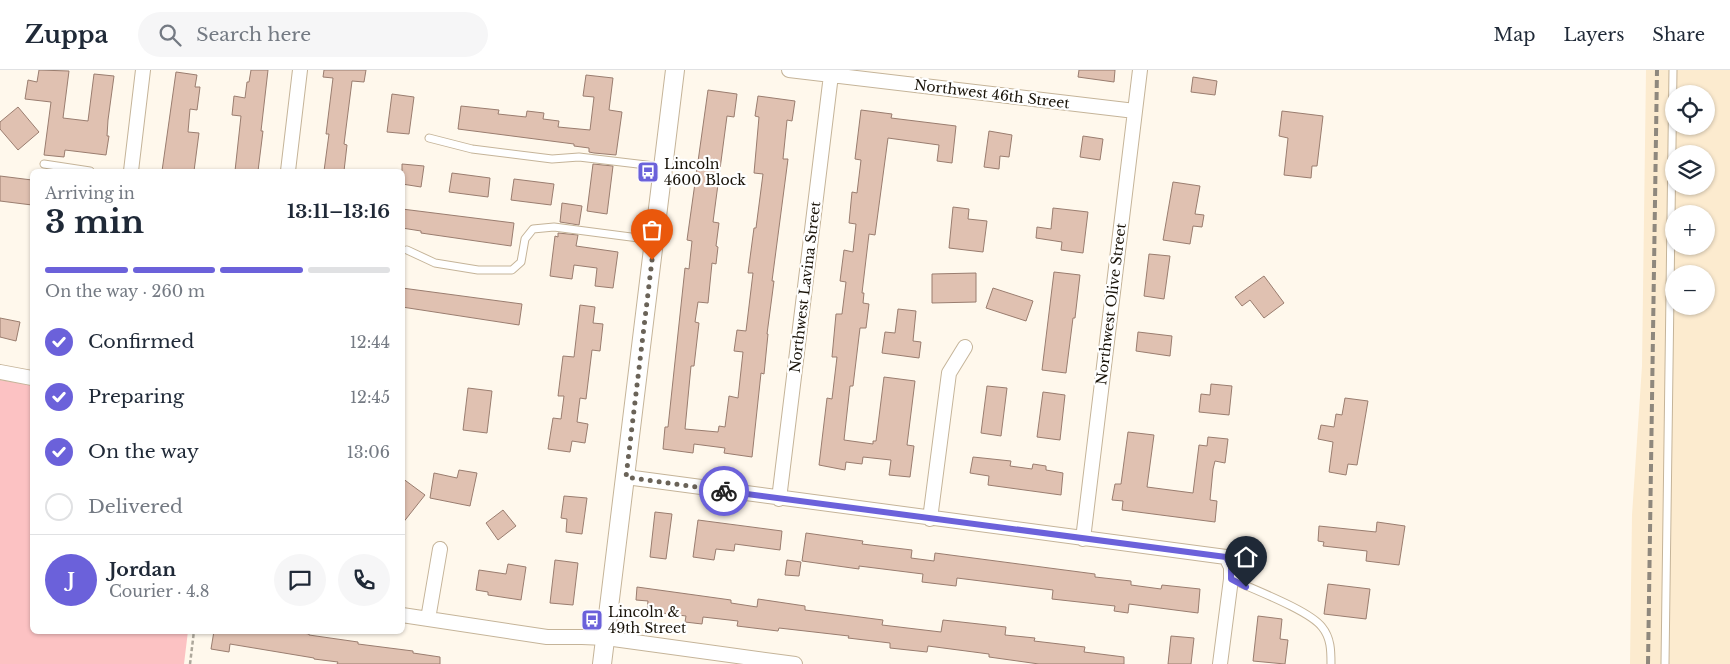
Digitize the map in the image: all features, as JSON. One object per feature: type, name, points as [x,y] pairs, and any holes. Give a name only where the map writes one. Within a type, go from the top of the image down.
[{"type":"street","points":[[130,169],[143,70]]},
{"type":"street","points":[[288,169],[300,70]]},
{"type":"street","points":[[602,664],[675,70]]},
{"type":"street","name":"Northwest 46th Street","points":[[789,70],[832,75],[907,77],[1134,111]]},
{"type":"street","name":"Northwest Olive Street","points":[[1083,539],[1140,70]]},
{"type":"street","name":"Northwest Lavina Street","points":[[779,499],[832,75]]},
{"type":"street","points":[[930,518],[949,373],[965,347]]},
{"type":"street","points":[[0,372],[30,378]]},
{"type":"street","points":[[626,477],[779,499],[1226,557],[1231,567],[1231,579],[1220,664]]},
{"type":"street","points":[[428,619],[440,549]]},
{"type":"street","points":[[405,615],[548,637],[606,638],[795,664]]},
{"type":"lane","points":[[1665,664],[1673,70]]},
{"type":"lane","points":[[429,138],[472,149],[552,159],[579,157],[664,167]]},
{"type":"lane","points":[[44,164],[77,169]]},
{"type":"lane","points":[[407,250],[435,263],[478,270],[512,270],[521,262],[525,238],[532,228],[554,227],[655,240]]},
{"type":"lane","points":[[1231,579],[1314,619],[1326,634],[1330,646],[1331,664]]},
{"type":"path","points":[[190,664],[194,634]]},
{"type":"shaded area","points":[[1646,70],[1730,70],[1730,664],[1630,664],[1632,515],[1642,366]]},
{"type":"shaded area","points":[[0,380],[30,385],[30,634],[188,634],[184,664],[0,664]]},
{"type":"building","points":[[39,70],[69,71],[63,118],[88,121],[94,74],[114,76],[108,120],[107,136],[109,136],[106,155],[65,150],[64,157],[44,155],[51,102],[25,99],[28,80],[37,82]]},
{"type":"building","points":[[251,70],[268,70],[258,169],[235,169],[241,116],[232,115],[234,96],[245,98],[247,82],[249,82]]},
{"type":"building","points":[[324,70],[366,70],[364,82],[352,81],[344,144],[347,145],[344,169],[324,169],[329,134],[326,134],[333,78],[323,77]]},
{"type":"building","points":[[1079,70],[1115,70],[1114,82],[1078,77]]},
{"type":"building","points":[[176,72],[197,75],[195,87],[200,87],[197,110],[190,109],[188,132],[199,133],[194,169],[162,169]]},
{"type":"building","points":[[586,75],[613,78],[609,110],[622,112],[616,155],[589,152],[589,148],[574,146],[574,144],[458,129],[461,106],[499,110],[498,114],[526,117],[527,111],[544,113],[543,119],[559,121],[558,127],[590,130],[594,97],[583,96]]},
{"type":"building","points":[[1193,77],[1217,81],[1215,95],[1191,92]]},
{"type":"building","points":[[708,90],[737,94],[734,117],[727,116],[713,222],[719,223],[716,264],[712,263],[708,303],[698,302],[695,322],[699,323],[694,366],[691,366],[685,429],[718,432],[719,426],[725,427],[729,396],[738,398],[743,352],[734,351],[737,330],[746,331],[753,273],[748,273],[763,174],[754,173],[759,117],[755,116],[758,96],[795,101],[792,121],[787,120],[783,159],[788,159],[772,281],[774,281],[764,374],[761,373],[752,457],[724,453],[725,448],[694,444],[693,453],[663,449],[665,427],[668,427],[685,268],[689,269],[692,241],[687,240]]},
{"type":"building","points":[[392,94],[414,97],[409,134],[387,132]]},
{"type":"building","points":[[18,107],[39,132],[18,150],[0,129],[0,122]]},
{"type":"building","points":[[861,110],[892,114],[891,118],[956,126],[952,163],[937,161],[939,145],[888,138],[875,235],[869,234],[862,293],[864,293],[863,303],[869,304],[866,328],[860,328],[853,386],[850,386],[844,440],[873,444],[873,441],[876,441],[884,377],[915,381],[907,445],[914,446],[910,477],[889,475],[891,460],[863,457],[862,464],[846,462],[845,470],[819,465],[827,398],[832,399],[837,357],[832,357],[836,314],[842,314],[846,282],[840,281],[844,250],[853,252],[856,224],[849,223],[852,192],[857,193],[861,160],[855,159]]},
{"type":"building","points":[[1282,111],[1323,116],[1317,166],[1312,166],[1311,178],[1284,175],[1288,138],[1279,136]]},
{"type":"building","points":[[989,131],[1012,135],[1009,157],[1000,156],[999,169],[984,167]]},
{"type":"building","points":[[1083,136],[1103,139],[1100,160],[1080,157]]},
{"type":"building","points":[[402,164],[424,166],[421,187],[405,184],[405,169],[402,169]]},
{"type":"building","points":[[593,164],[613,166],[607,214],[587,211]]},
{"type":"building","points":[[452,173],[490,178],[488,197],[449,192]]},
{"type":"building","points":[[0,176],[30,180],[30,205],[0,201]]},
{"type":"building","points":[[514,179],[554,184],[551,205],[511,200]]},
{"type":"building","points":[[1173,182],[1200,186],[1195,214],[1204,215],[1202,227],[1193,226],[1190,244],[1163,240]]},
{"type":"building","points":[[562,203],[582,206],[579,225],[560,222]]},
{"type":"building","points":[[953,207],[969,209],[968,219],[987,221],[983,252],[949,248]]},
{"type":"building","points":[[1053,208],[1088,212],[1083,253],[1061,250],[1062,242],[1036,238],[1037,227],[1051,229]]},
{"type":"building","points":[[405,209],[514,223],[511,246],[421,233],[421,231],[405,228]]},
{"type":"building","points":[[558,233],[578,235],[576,246],[618,252],[613,288],[595,286],[597,268],[574,265],[572,279],[550,276],[555,236],[558,237]]},
{"type":"building","points":[[1149,254],[1170,256],[1164,299],[1144,296]]},
{"type":"building","points":[[1054,272],[1080,275],[1066,373],[1042,370]]},
{"type":"building","points":[[976,273],[976,302],[932,303],[932,274]]},
{"type":"building","points":[[1264,276],[1284,303],[1264,318],[1250,300],[1242,306],[1235,297]]},
{"type":"building","points":[[405,288],[522,304],[519,325],[405,307]]},
{"type":"building","points":[[993,288],[1033,301],[1026,321],[986,308]]},
{"type":"building","points":[[580,305],[595,307],[593,323],[603,324],[600,351],[592,350],[586,399],[580,398],[577,422],[588,424],[585,443],[572,441],[570,452],[548,449],[553,418],[561,419],[564,396],[558,396],[563,356],[574,357]]},
{"type":"building","points":[[898,309],[916,311],[913,341],[921,342],[919,358],[882,353],[885,332],[895,333]]},
{"type":"building","points":[[0,318],[20,322],[16,341],[0,337]]},
{"type":"building","points":[[1138,332],[1172,336],[1170,356],[1136,351]]},
{"type":"building","points":[[1211,384],[1232,386],[1229,415],[1199,412],[1201,394],[1210,395]]},
{"type":"building","points":[[987,386],[1007,388],[1001,436],[981,433]]},
{"type":"building","points":[[468,388],[492,391],[487,433],[463,430]]},
{"type":"building","points":[[1043,392],[1065,395],[1060,440],[1037,437]]},
{"type":"building","points":[[1345,398],[1368,401],[1357,465],[1348,464],[1346,475],[1329,472],[1333,442],[1318,439],[1321,425],[1334,427],[1336,414],[1342,415]]},
{"type":"building","points":[[1128,432],[1154,435],[1147,487],[1193,493],[1199,445],[1207,446],[1208,437],[1228,439],[1225,463],[1215,461],[1213,469],[1210,500],[1217,501],[1215,522],[1122,510],[1123,501],[1112,500],[1115,484],[1121,484]]},
{"type":"building","points":[[973,457],[1011,461],[1010,466],[1032,469],[1033,464],[1046,466],[1046,470],[1063,473],[1061,495],[988,485],[989,476],[970,473]]},
{"type":"building","points":[[459,470],[477,473],[470,506],[430,498],[434,473],[457,478]]},
{"type":"building","points":[[405,480],[425,495],[405,520]]},
{"type":"building","points":[[564,496],[587,498],[582,534],[566,532],[567,519],[561,518]]},
{"type":"building","points":[[503,510],[516,526],[498,540],[486,523]]},
{"type":"building","points":[[655,512],[672,514],[666,559],[650,557]]},
{"type":"building","points":[[698,520],[782,531],[780,550],[735,544],[734,551],[716,549],[714,560],[693,557]]},
{"type":"building","points":[[1377,522],[1405,526],[1399,565],[1366,561],[1367,551],[1323,546],[1324,542],[1318,541],[1319,526],[1376,532]]},
{"type":"building","points":[[806,533],[863,541],[862,544],[912,550],[911,558],[934,561],[935,553],[1095,574],[1095,577],[1131,581],[1131,585],[1161,589],[1162,585],[1200,589],[1198,613],[1129,604],[1128,613],[1114,611],[1115,606],[1052,599],[1053,590],[957,578],[956,586],[922,582],[923,574],[859,566],[859,569],[802,561]]},
{"type":"building","points":[[555,560],[578,563],[573,605],[550,603]]},
{"type":"building","points":[[787,560],[801,562],[799,576],[785,575]]},
{"type":"building","points":[[508,564],[526,567],[521,600],[488,595],[488,592],[476,590],[479,570],[506,574]]},
{"type":"building","points":[[1328,584],[1370,589],[1366,619],[1324,614]]},
{"type":"building","points":[[637,587],[731,600],[731,603],[757,607],[758,599],[805,606],[805,610],[883,620],[882,625],[941,632],[943,620],[1006,627],[1005,635],[1035,638],[1034,641],[1085,647],[1084,652],[1124,657],[1124,664],[1039,664],[989,657],[989,654],[928,646],[927,652],[890,648],[890,643],[848,638],[849,636],[779,628],[778,631],[737,626],[738,621],[703,617],[702,624],[685,622],[686,616],[647,611],[648,601],[636,600]]},
{"type":"building","points":[[1258,616],[1282,619],[1280,639],[1288,640],[1285,664],[1253,661]]},
{"type":"building","points":[[214,634],[309,634],[440,657],[440,664],[337,664],[338,662],[230,644],[229,652],[211,649]]},
{"type":"building","points":[[1171,636],[1194,638],[1191,664],[1168,664]]},
{"type":"railway","points":[[1648,664],[1657,70]]},
{"type":"way so far","points":[[652,260],[626,477],[724,491]]},
{"type":"place","name":"Lincoln 4600 Block","points":[[648,172]]},
{"type":"place","name":"Lincoln & 49th Street","points":[[592,620]]},
{"type":"route","points":[[724,491],[1226,557],[1231,567],[1231,579],[1246,587]]}]
